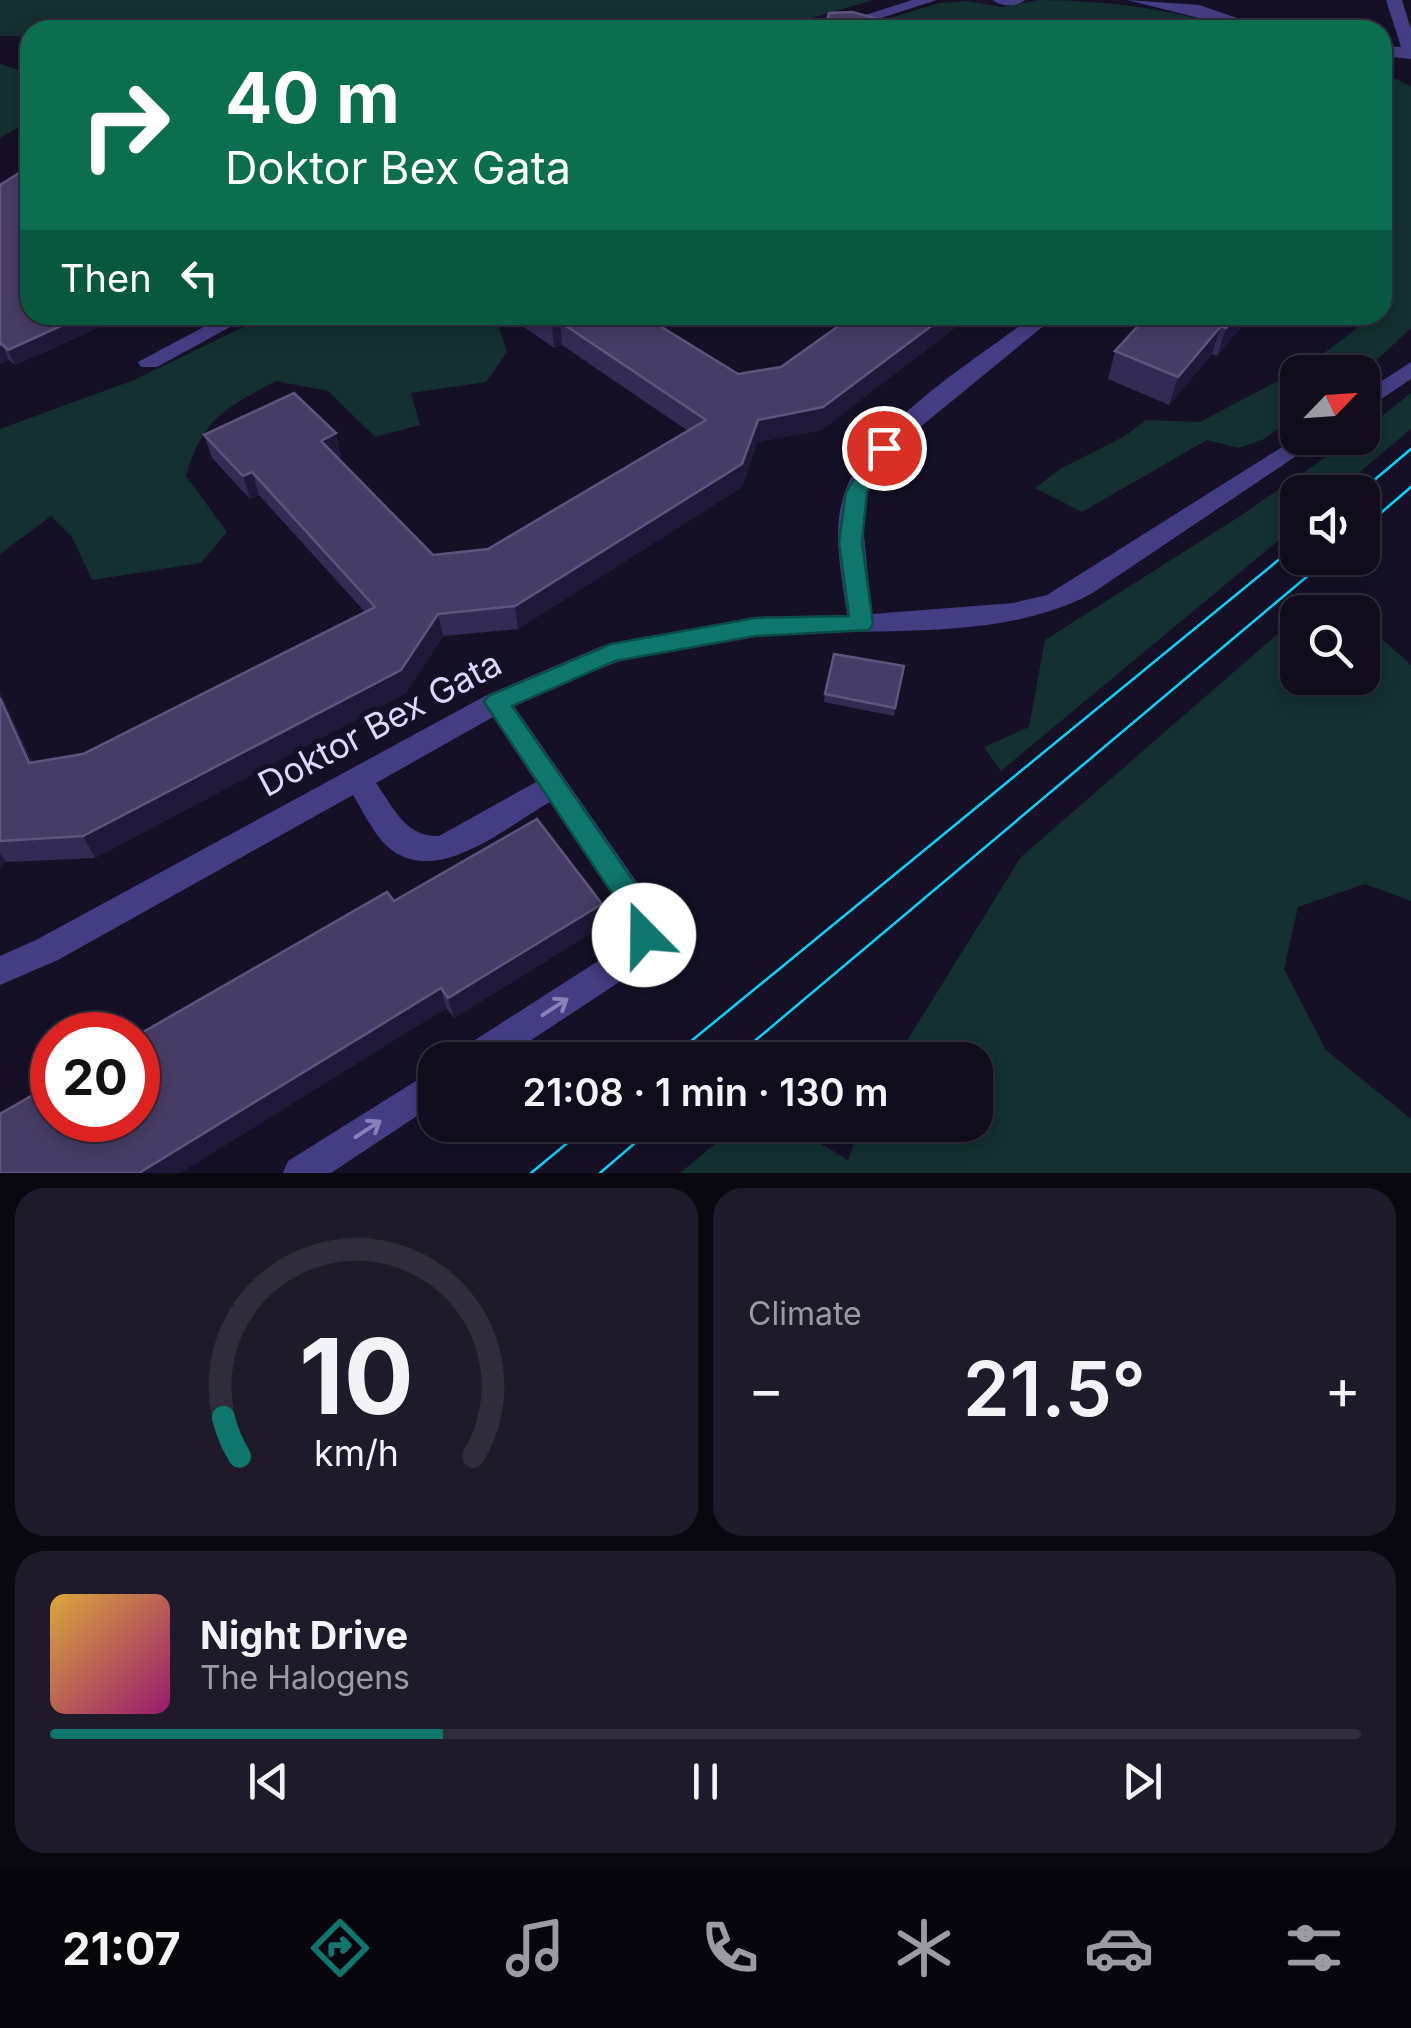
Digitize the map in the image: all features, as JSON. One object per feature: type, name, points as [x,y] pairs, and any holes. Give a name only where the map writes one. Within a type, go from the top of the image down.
[{"type":"street","points":[[861,20],[929,0]]},
{"type":"street","points":[[1001,0],[1016,0]]},
{"type":"street","points":[[1134,0],[1199,10],[1232,20]]},
{"type":"street","points":[[1394,0],[1410,53]]},
{"type":"street","points":[[149,362],[222,325]]},
{"type":"street","points":[[861,624],[850,542],[856,492],[884,448],[1035,325]]},
{"type":"street","points":[[1380,392],[1411,369]]},
{"type":"street","name":"Doktor Bex Gata","points":[[0,971],[47,950],[496,702],[611,653],[755,627],[997,614],[1052,603],[1082,588],[1286,455]]},
{"type":"street","points":[[496,702],[639,910],[644,935],[634,955],[501,1042]]},
{"type":"street","points":[[356,777],[398,838],[420,849],[443,848],[556,785]]},
{"type":"street","points":[[300,1173],[418,1096]]},
{"type":"green space","points":[[0,0],[873,0],[806,20],[20,20],[20,36],[0,36]]},
{"type":"green space","points":[[1040,0],[1091,2],[1203,20],[883,20],[939,3],[968,1],[1002,7]]},
{"type":"green space","points":[[0,64],[20,71],[20,127],[0,138]]},
{"type":"green space","points":[[1392,77],[1411,86],[1411,328],[1380,357],[1322,355],[1361,325],[1392,325]]},
{"type":"green space","points":[[247,325],[498,325],[507,352],[486,382],[411,393],[420,425],[375,437],[328,391],[276,381],[243,399],[208,428],[186,476],[227,532],[201,563],[92,580],[72,537],[51,516],[0,554],[0,429],[134,380]]},
{"type":"green space","points":[[1280,380],[1280,428],[1262,440],[1239,448],[1207,440],[1082,512],[1035,488],[1060,469],[1125,436],[1146,420],[1200,422]]},
{"type":"green space","points":[[1411,393],[1411,429],[1356,475],[1300,475],[1329,455],[1380,455],[1380,418]]},
{"type":"green space","points":[[1280,489],[1280,539],[1001,771],[984,747],[1029,727],[1045,640]]},
{"type":"green space","points":[[1280,632],[1280,695],[1380,695],[1380,637],[1411,665],[1411,901],[1365,884],[1298,907],[1284,969],[1326,1050],[1411,1119],[1411,1173],[680,1173],[717,1142],[818,1142],[848,1160],[855,1142],[993,1142],[993,1042],[906,1042],[1021,857]]},
{"type":"building","points":[[852,12],[881,20],[827,20],[829,13]]},
{"type":"building","points":[[20,172],[20,325],[63,325],[8,350],[0,345],[0,185]]},
{"type":"building","points":[[564,325],[658,325],[738,374],[781,367],[840,325],[933,325],[823,407],[758,420],[742,464],[515,606],[438,614],[401,670],[83,836],[0,841],[0,698],[29,763],[83,754],[375,607],[252,472],[243,476],[204,435],[294,393],[336,433],[321,441],[433,555],[488,549],[706,420]]},
{"type":"building","points":[[1139,325],[1229,325],[1221,326],[1178,377],[1115,351]]},
{"type":"building","points":[[834,654],[904,666],[895,708],[825,694]]},
{"type":"building","points":[[537,819],[602,904],[448,998],[441,988],[139,1173],[0,1173],[0,1114],[30,1097],[30,1142],[160,1142],[160,1022],[387,892],[394,901]]},
{"type":"tram line","points":[[1380,475],[1411,449]]},
{"type":"tram line","points":[[1380,514],[1411,487]]},
{"type":"tram line","points":[[690,1042],[1280,559]]},
{"type":"tram line","points":[[753,1042],[1309,575]]},
{"type":"tram line","points":[[531,1173],[568,1142]]},
{"type":"tram line","points":[[600,1173],[636,1142]]},
{"type":"route","points":[[644,935],[639,910],[496,702],[611,653],[755,627],[861,624],[850,542],[856,492],[884,448]]}]
